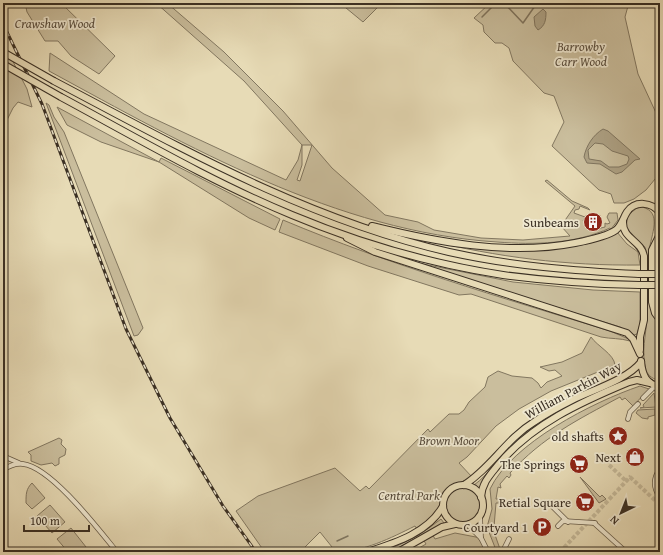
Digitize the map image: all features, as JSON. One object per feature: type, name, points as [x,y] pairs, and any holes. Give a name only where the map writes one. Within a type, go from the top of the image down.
[{"type":"highway","points":[[3,52],[54,81],[218,166],[324,213],[393,237],[449,251],[503,262],[555,269],[658,274]]},
{"type":"highway","points":[[3,64],[211,177],[285,212],[320,226],[388,249],[448,264],[503,275],[590,283],[658,285]]},
{"type":"highway","points":[[324,213],[419,237],[489,246],[529,248],[582,241],[616,230],[623,221],[628,210],[638,204],[650,205],[660,213]]},
{"type":"highway","points":[[623,221],[626,234],[641,247],[644,256],[644,320],[640,337],[640,354],[643,376],[651,385]]},
{"type":"highway","points":[[320,226],[375,252],[627,333],[633,339],[640,354]]},
{"type":"highway","points":[[660,234],[652,250],[652,302],[655,314],[660,320]]},
{"type":"highway","name":"William Parkin Way","points":[[464,485],[478,476],[506,445],[532,422],[574,399],[630,372],[641,362]]},
{"type":"highway","name":"William Parkin Way","points":[[481,497],[484,484],[488,477],[512,450],[529,434],[568,411],[629,382],[637,380],[651,385],[660,386]]},
{"type":"highway","points":[[367,552],[407,537],[429,525],[436,518],[449,491],[458,486],[464,485],[474,489],[481,497],[483,509],[480,516],[468,525],[455,524],[442,527],[398,552]]},
{"type":"highway","points":[[443,506],[447,517],[455,524]]},
{"type":"street","points":[[643,398],[651,385],[658,391],[660,400]]},
{"type":"street","points":[[626,419],[630,412],[638,404]]},
{"type":"street","points":[[3,456],[9,460],[38,470],[67,494],[117,552]]},
{"type":"street","points":[[3,470],[9,465],[23,464]]},
{"type":"street","points":[[660,469],[655,482],[657,492],[660,497]]},
{"type":"street","points":[[553,507],[568,522]]},
{"type":"street","points":[[480,516],[481,538]]},
{"type":"street","points":[[558,526],[563,521],[596,523],[626,552]]},
{"type":"street","points":[[468,525],[481,538],[488,552]]},
{"type":"street","points":[[505,547],[509,539]]},
{"type":"green space","name":"Crawshaw Wood","points":[[25,3],[61,3],[115,56],[99,74],[71,56],[58,41],[45,41],[27,12]]},
{"type":"green space","points":[[156,3],[167,3],[224,52],[283,111],[332,168],[385,215],[418,222],[434,230],[481,238],[523,240],[570,236],[561,226],[575,206],[545,181],[547,180],[572,201],[588,208],[590,210],[580,206],[574,213],[585,217],[583,221],[597,229],[605,227],[605,223],[610,223],[607,217],[609,213],[617,213],[618,220],[611,229],[610,228],[569,240],[540,243],[497,242],[437,235],[379,222],[321,203],[265,181],[155,128],[49,71],[50,53],[144,114],[286,180],[298,160],[302,145],[244,81]],"holes":[[[302,145],[312,145],[300,181],[297,180],[302,165]]]},
{"type":"green space","points":[[340,3],[382,3],[363,22]]},
{"type":"green space","name":"Barrowby Carr Wood","points":[[490,3],[626,3],[628,6],[625,17],[638,74],[657,115],[660,142],[660,173],[646,190],[634,199],[624,203],[614,203],[611,194],[599,190],[552,146],[564,122],[554,96],[544,93],[513,61],[509,48],[502,43],[495,43],[484,32],[483,25],[474,18]]},
{"type":"green space","points":[[3,42],[27,89],[32,107],[18,102],[13,108],[3,128]]},
{"type":"green space","points":[[46,103],[49,105],[54,117],[64,132],[143,328],[138,335],[134,336]]},
{"type":"green space","points":[[57,107],[159,162],[101,142],[67,125]]},
{"type":"green space","points":[[161,158],[280,219],[275,230],[249,218],[159,162]]},
{"type":"green space","points":[[642,207],[652,214],[654,219],[649,251],[648,290],[652,310],[660,325],[660,380],[650,376],[647,372],[644,357],[648,291],[645,247],[632,236],[626,227],[628,215],[637,208]]},
{"type":"green space","points":[[283,220],[404,266],[610,331],[631,340],[601,337],[471,294],[459,295],[368,266],[279,232]]},
{"type":"green space","points":[[617,232],[627,244],[638,252],[640,265],[586,264],[506,256],[427,240],[498,247],[551,248],[575,246],[598,241]]},
{"type":"green space","points":[[408,261],[513,282],[593,290],[640,292],[640,324],[637,334],[634,335],[620,327]]},
{"type":"green space","points":[[591,337],[612,357],[615,365],[551,391],[519,409],[496,426],[467,457],[459,463],[472,477],[447,489],[443,496],[439,510],[426,524],[429,528],[441,519],[444,523],[430,530],[435,539],[455,533],[481,538],[487,552],[412,552],[426,544],[421,536],[390,552],[378,552],[399,545],[420,534],[415,526],[377,544],[356,550],[336,552],[320,532],[300,552],[264,551],[236,511],[258,496],[335,468],[360,491],[366,486],[369,489],[428,429],[430,432],[449,414],[459,414],[464,410],[469,402],[485,387],[488,377],[498,371],[512,376],[532,378],[541,388],[547,382],[562,376],[555,370],[549,371],[540,367],[562,362],[582,353]]},
{"type":"green space","points":[[627,377],[628,379],[563,409],[538,424],[520,438],[502,459],[480,489],[474,485],[485,475],[515,440],[528,430],[541,421],[569,405]]},
{"type":"green space","points":[[640,386],[649,389],[633,406],[625,398],[622,400],[620,397],[589,414],[548,439],[522,460],[510,473],[511,475],[509,478],[507,476],[500,484],[501,488],[498,487],[496,499],[499,499],[499,503],[496,503],[494,527],[497,527],[497,531],[494,532],[500,549],[503,548],[504,551],[496,550],[487,527],[492,509],[490,489],[501,472],[516,456],[535,440],[556,426],[600,402]]},
{"type":"green space","points":[[654,393],[656,407],[640,408],[644,407],[643,405]]},
{"type":"green space","points":[[655,409],[655,415],[648,417],[648,419],[642,418],[636,413],[638,410]]},
{"type":"green space","points":[[59,438],[62,440],[61,444],[66,449],[65,455],[59,458],[59,464],[55,466],[52,463],[41,465],[31,461],[31,455],[28,452]]},
{"type":"green space","points":[[580,477],[600,497],[602,495],[606,499],[599,503]]},
{"type":"green space","points":[[32,483],[45,498],[32,509],[26,503],[26,497]]},
{"type":"green space","points":[[460,488],[466,488],[475,493],[479,499],[479,511],[475,517],[466,522],[460,522],[451,517],[446,508],[446,502],[451,493]]},
{"type":"green space","points":[[50,505],[65,522],[52,533],[37,516]]},
{"type":"green space","points":[[71,528],[86,547],[80,552],[68,552],[57,539]]},
{"type":"shaded area","points":[[543,9],[546,12],[544,25],[538,30],[535,26],[534,17]]},
{"type":"shaded area","points":[[603,129],[608,131],[640,159],[635,160],[622,172],[616,174],[600,164],[587,163],[584,157],[586,149],[590,141],[599,131]],"holes":[[[595,143],[603,144],[612,151],[628,156],[629,159],[627,164],[619,167],[609,167],[601,161],[589,159],[588,150]]]},
{"type":"waterway","points":[[482,17],[496,3]]},
{"type":"waterway","points":[[504,3],[523,23],[537,3]]},
{"type":"waterway","points":[[337,541],[348,536]]},
{"type":"waterway","points":[[311,552],[315,550]]},
{"type":"tunnel","points":[[610,460],[608,464],[626,481]]},
{"type":"tunnel","points":[[560,552],[631,476]]},
{"type":"tunnel","points":[[630,477],[660,505]]},
{"type":"railway","points":[[3,24],[42,104],[126,329],[170,418],[223,506],[256,552]]},
{"type":"place","name":"Sunbeams","points":[[593,222]]},
{"type":"place","name":"old shafts","points":[[618,436]]},
{"type":"place","name":"Next","points":[[635,457]]},
{"type":"place","name":"The Springs","points":[[579,464]]},
{"type":"place","name":"Retial Square","points":[[585,502]]},
{"type":"place","name":"Courtyard 1","points":[[542,527]]},
{"type":"park label","name":"Brown Moor","points":[[449,440]]},
{"type":"park label","name":"Central Park","points":[[409,495]]}]
